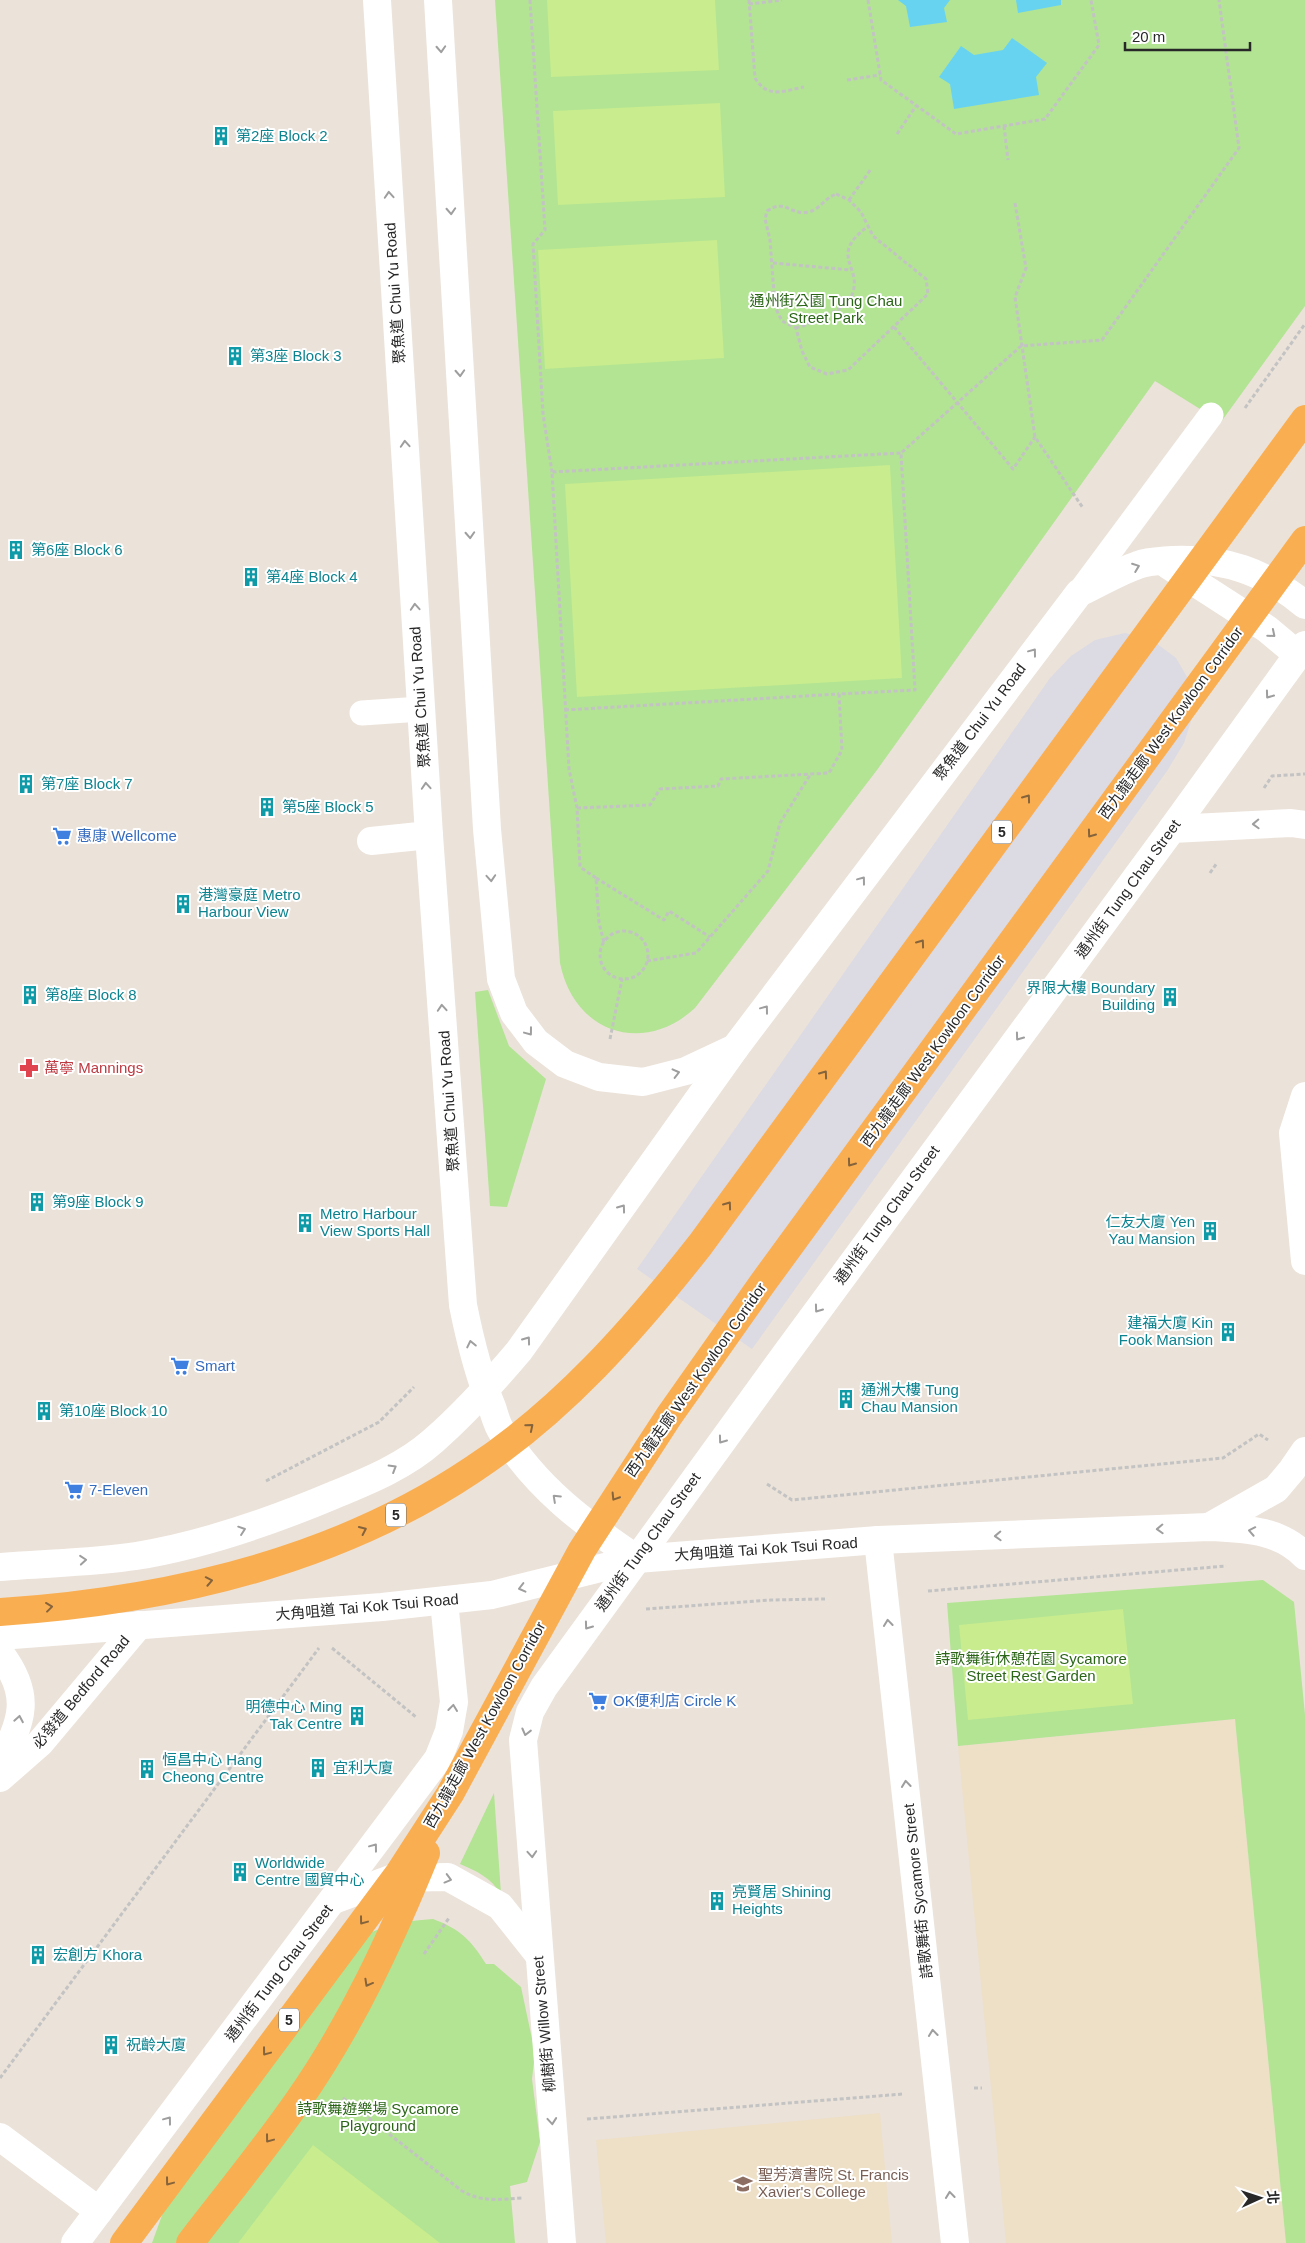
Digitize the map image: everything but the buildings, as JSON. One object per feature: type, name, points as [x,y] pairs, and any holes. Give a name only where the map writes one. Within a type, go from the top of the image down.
[{"type":"highway","name":"5","points":[[0,1612],[89,1603],[218,1579],[288,1560],[351,1536],[408,1509],[473,1470],[528,1429],[575,1387],[622,1339],[663,1292],[700,1245],[1305,419]]},
{"type":"highway","name":"西九龍走廊 West Kowloon Corridor","points":[[124,2243],[399,1873],[450,1794],[582,1550],[669,1416],[768,1276],[1305,540]]},
{"type":"highway","points":[[190,2243],[298,2101],[342,2032],[380,1960],[450,1794]]},
{"type":"main road","name":"聚魚道 Chui Yu Road","points":[[377,0],[429,835],[463,1305],[472,1350],[485,1391],[501,1431],[524,1464],[556,1499],[593,1529],[637,1559]]},
{"type":"main road","name":"聚魚道 Chui Yu Road","points":[[438,0],[487,829],[501,979],[514,1013],[536,1042],[565,1064],[599,1078],[643,1082],[686,1071],[736,1048]]},
{"type":"main road","name":"聚魚道 Chui Yu Road","points":[[485,1391],[524,1344],[736,1048],[1079,593],[1139,564],[1200,559],[1232,564],[1262,576],[1291,593],[1305,605]]},
{"type":"main road","points":[[1162,561],[1267,629],[1303,656]]},
{"type":"main road","name":"通州街 Tung Chau Street","points":[[528,1806],[524,1740],[530,1712],[544,1687],[701,1469],[1172,829],[1303,656]]},
{"type":"main road","points":[[1172,829],[1290,823],[1305,825]]},
{"type":"main road","points":[[371,841],[429,835]]},
{"type":"main road","points":[[1305,1096],[1293,1133],[1305,1261]]},
{"type":"main road","points":[[0,1567],[135,1556],[217,1538],[293,1512],[390,1470],[432,1442],[485,1391]]},
{"type":"main road","name":"大角咀道 Tai Kok Tsui Road","points":[[1209,1527],[1276,1489],[1305,1451]]},
{"type":"main road","name":"大角咀道 Tai Kok Tsui Road","points":[[0,1636],[444,1601],[492,1595],[637,1559],[878,1540],[1209,1527],[1250,1530],[1299,1550]]},
{"type":"main road","name":"詩歌舞街 Sycamore Street","points":[[878,1540],[956,2243]]},
{"type":"main road","name":"通州街 Tung Chau Street","points":[[75,2243],[422,1783],[438,1759],[449,1732],[454,1702],[444,1601]]},
{"type":"main road","name":"必發道 Bedford Road","points":[[0,1778],[40,1743],[139,1624]]},
{"type":"main road","name":"必發道 Bedford Road","points":[[0,1653],[11,1668],[18,1684],[21,1701],[20,1718],[15,1735],[0,1763]]},
{"type":"main road","name":"柳樹街 Willow Street","points":[[528,1806],[562,2243]]},
{"type":"main road","points":[[334,1900],[393,1878],[448,1876],[500,1906],[539,1955]]},
{"type":"main road","points":[[0,2137],[99,2211]]},
{"type":"lane","points":[[1079,593],[1211,415]]},
{"type":"lane","points":[[362,713],[421,709]]},
{"type":"path","points":[[530,0],[545,230],[533,244],[543,414],[552,472],[569,769],[577,808],[580,867],[664,920],[669,912],[710,937]]},
{"type":"path","points":[[782,0],[749,2],[755,78],[761,88],[771,92],[804,87]]},
{"type":"path","points":[[868,0],[881,80],[956,134],[1045,119],[1099,44],[1091,0]]},
{"type":"path","points":[[552,472],[902,453],[1021,346],[1102,340],[1239,148],[1220,0]]},
{"type":"path","points":[[847,80],[880,75]]},
{"type":"path","points":[[897,134],[916,106]]},
{"type":"path","points":[[1004,126],[1008,160]]},
{"type":"path","points":[[849,200],[872,169]]},
{"type":"path","points":[[796,328],[802,351],[810,367],[827,374],[848,370],[928,294],[926,279],[873,236],[861,212],[849,200],[836,194],[827,197],[820,207],[808,212],[796,212],[785,206],[775,205],[767,211],[765,219],[773,263],[775,307],[782,321],[796,328],[812,323],[845,304],[853,292],[853,277],[848,263],[849,248],[856,236],[867,227]]},
{"type":"path","points":[[1015,203],[1026,268],[1015,297],[1035,437],[1083,508]]},
{"type":"path","points":[[773,263],[850,270]]},
{"type":"path","points":[[1242,413],[1305,324]]},
{"type":"path","points":[[894,327],[1013,469],[1035,437]]},
{"type":"path","points":[[565,710],[915,690],[902,453]]},
{"type":"path","points":[[577,808],[650,805],[660,789],[718,786],[721,779],[829,773],[842,750],[839,694]]},
{"type":"path","points":[[648,961],[696,953],[768,871],[780,824],[811,774]]},
{"type":"path","points":[[596,878],[599,924],[604,942]]},
{"type":"path","points":[[618,932],[634,933],[646,945],[648,961],[644,969],[638,975],[622,979],[610,974],[601,962],[600,955],[604,942],[618,932]]},
{"type":"path","points":[[610,1039],[622,979]]},
{"type":"path","points":[[260,1484],[346,1441],[379,1422],[414,1388]]},
{"type":"path","points":[[767,1484],[792,1500],[1223,1458],[1259,1434]]},
{"type":"path","points":[[928,1591],[1228,1566]]},
{"type":"path","points":[[638,1610],[771,1600],[825,1599]]},
{"type":"path","points":[[0,2078],[324,1642]]},
{"type":"path","points":[[332,1648],[416,1718]]},
{"type":"path","points":[[335,2092],[462,2191],[476,2198],[489,2200],[523,2198]]},
{"type":"path","points":[[587,2120],[887,2095]]},
{"type":"path","points":[[522,2188],[524,2207]]},
{"type":"shaded area","points":[[1125,633],[1152,640],[1176,658],[1191,684],[1193,715],[1184,743],[1167,771],[752,1349],[637,1269],[1050,678],[1071,656],[1095,640]]},
{"type":"shaded area","points":[[1235,1719],[1286,2243],[1006,2243],[958,1746]]},
{"type":"shaded area","name":"聖芳濟書院 St. Francis Xavier's College","points":[[880,2113],[892,2243],[606,2243],[596,2140]]},
{"type":"green space","name":"通州街公園 Tung Chau Street Park","points":[[495,0],[1305,0],[1305,306],[1221,422],[1155,381],[877,770],[695,1008],[675,1023],[654,1031],[633,1033],[613,1030],[595,1021],[580,1006],[568,987],[560,963]]},
{"type":"green space","points":[[547,0],[715,0],[719,70],[551,77]]},
{"type":"green space","points":[[720,103],[725,197],[558,205],[553,111]]},
{"type":"green space","points":[[717,240],[724,358],[545,369],[538,250]]},
{"type":"green space","points":[[890,465],[902,678],[577,697],[565,484]]},
{"type":"green space","points":[[488,990],[509,1046],[546,1079],[507,1207],[490,1206],[475,992]]},
{"type":"green space","name":"詩歌舞街休憩花園 Sycamore Street Rest Garden","points":[[1263,1580],[1294,1602],[1305,1715],[1305,2243],[1286,2243],[1235,1719],[958,1746],[947,1603]]},
{"type":"green space","points":[[1123,1609],[1133,1704],[968,1720],[959,1625]]},
{"type":"green space","points":[[494,1793],[501,1894],[483,1876],[460,1864]]},
{"type":"green space","name":"詩歌舞遊樂場 Sycamore Playground","points":[[433,1919],[458,1931],[470,1942],[486,1964],[494,1964],[521,1987],[535,2053],[532,2079],[540,2142],[527,2182],[510,2186],[515,2243],[152,2243],[173,2185],[352,1942],[391,1925]]},
{"type":"green space","points":[[313,2145],[440,2243],[238,2243]]},
{"type":"water","points":[[898,0],[950,0],[944,8],[947,22],[910,27],[906,6]]},
{"type":"water","points":[[1016,0],[1061,0],[1061,5],[1018,13]]},
{"type":"water","points":[[1012,38],[1047,63],[1036,77],[1039,95],[954,109],[950,84],[939,77],[961,46],[974,55],[1003,50]]},
{"type":"place","name":"第2座 Block 2","points":[[221,136]]},
{"type":"place","name":"第3座 Block 3","points":[[235,356]]},
{"type":"place","name":"第6座 Block 6","points":[[16,550]]},
{"type":"place","name":"第4座 Block 4","points":[[251,577]]},
{"type":"place","name":"第7座 Block 7","points":[[26,784]]},
{"type":"place","name":"第5座 Block 5","points":[[267,807]]},
{"type":"place","name":"惠康 Wellcome","points":[[62,836]]},
{"type":"place","name":"港灣豪庭 Metro Harbour View","points":[[183,904]]},
{"type":"place","name":"第8座 Block 8","points":[[30,995]]},
{"type":"place","name":"界限大樓 Boundary Building","points":[[1170,997]]},
{"type":"place","name":"萬寧 Mannings","points":[[29,1068]]},
{"type":"place","name":"第9座 Block 9","points":[[37,1202]]},
{"type":"place","name":"Metro Harbour View Sports Hall","points":[[305,1223]]},
{"type":"place","name":"仁友大廈 Yen Yau Mansion","points":[[1210,1231]]},
{"type":"place","name":"建福大廈 Kin Fook Mansion","points":[[1228,1332]]},
{"type":"place","name":"Smart","points":[[180,1366]]},
{"type":"place","name":"通洲大樓 Tung Chau Mansion","points":[[846,1399]]},
{"type":"place","name":"第10座 Block 10","points":[[44,1411]]},
{"type":"place","name":"7-Eleven","points":[[74,1490]]},
{"type":"place","name":"OK便利店 Circle K","points":[[598,1701]]},
{"type":"place","name":"明德中心 Ming Tak Centre","points":[[357,1716]]},
{"type":"place","name":"宜利大廈","points":[[318,1768]]},
{"type":"place","name":"恒昌中心 Hang Cheong Centre","points":[[147,1769]]},
{"type":"place","name":"Worldwide Centre 國貿中心","points":[[240,1872]]},
{"type":"place","name":"亮賢居 Shining Heights","points":[[717,1901]]},
{"type":"place","name":"宏創方 Khora","points":[[38,1955]]},
{"type":"place","name":"祝齡大廈","points":[[111,2045]]},
{"type":"place","name":"聖芳濟書院 St. Francis Xavier's College","points":[[743,2184]]}]
